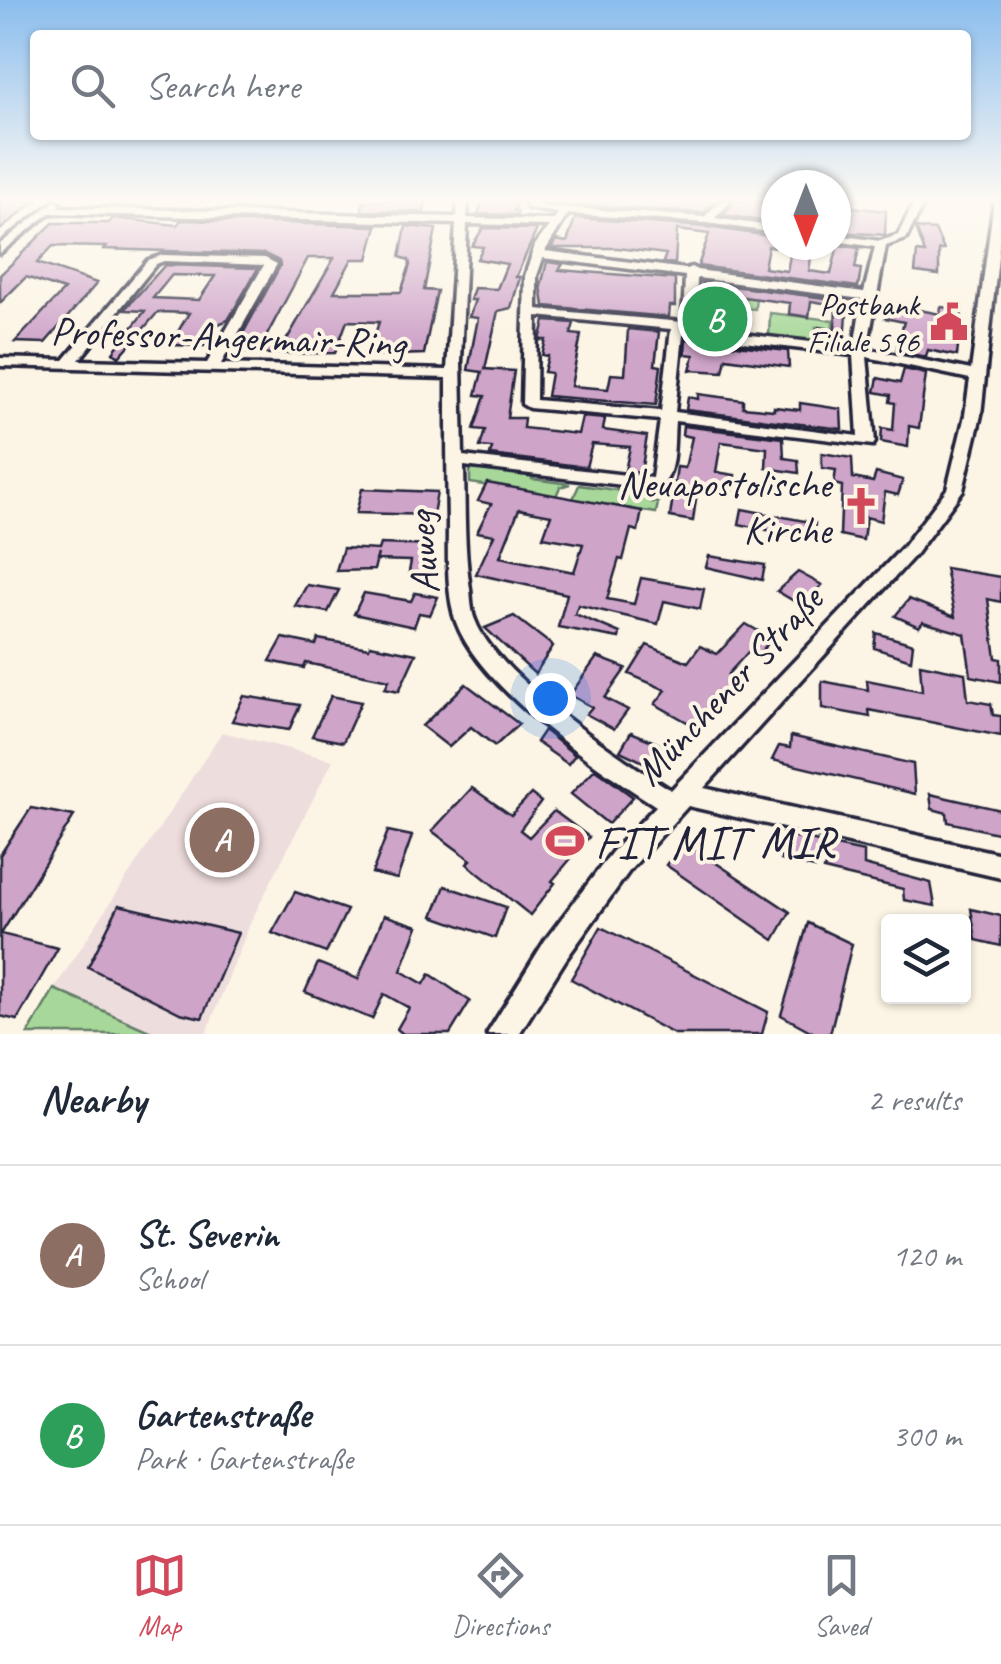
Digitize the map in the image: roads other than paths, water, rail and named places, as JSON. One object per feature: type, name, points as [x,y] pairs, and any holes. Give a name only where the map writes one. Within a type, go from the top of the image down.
[{"type":"street","name":"Auweg","points":[[462,249],[454,374],[457,565],[465,622],[489,660],[602,759],[677,798]]},
{"type":"street","points":[[541,249],[531,276],[529,404],[668,416],[867,442],[859,386],[860,352],[880,249]]},
{"type":"street","name":"Münchener Straße","points":[[502,1034],[556,949],[612,872],[934,522],[956,490],[964,467],[978,376],[993,326],[997,249]]},
{"type":"street","points":[[538,254],[869,296]]},
{"type":"street","points":[[68,364],[152,262],[163,258],[272,264],[212,367]]},
{"type":"street","points":[[678,328],[690,324],[691,271]]},
{"type":"street","points":[[530,312],[667,324],[860,352],[978,376]]},
{"type":"street","points":[[456,460],[656,484],[660,479],[678,328]]},
{"type":"street","name":"Professor-Angermair-Ring","points":[[0,362],[454,374]]},
{"type":"street","points":[[677,798],[1001,866]]},
{"type":"place","name":"Gartenstraße","points":[[715,319]]},
{"type":"place","name":"Postbank Filiale 596","points":[[949,322]]},
{"type":"place","name":"Neuapostolische Kirche","points":[[861,506]]},
{"type":"place","name":"St. Severin","points":[[222,840]]},
{"type":"place","name":"FIT MIT MIR","points":[[565,841]]}]
